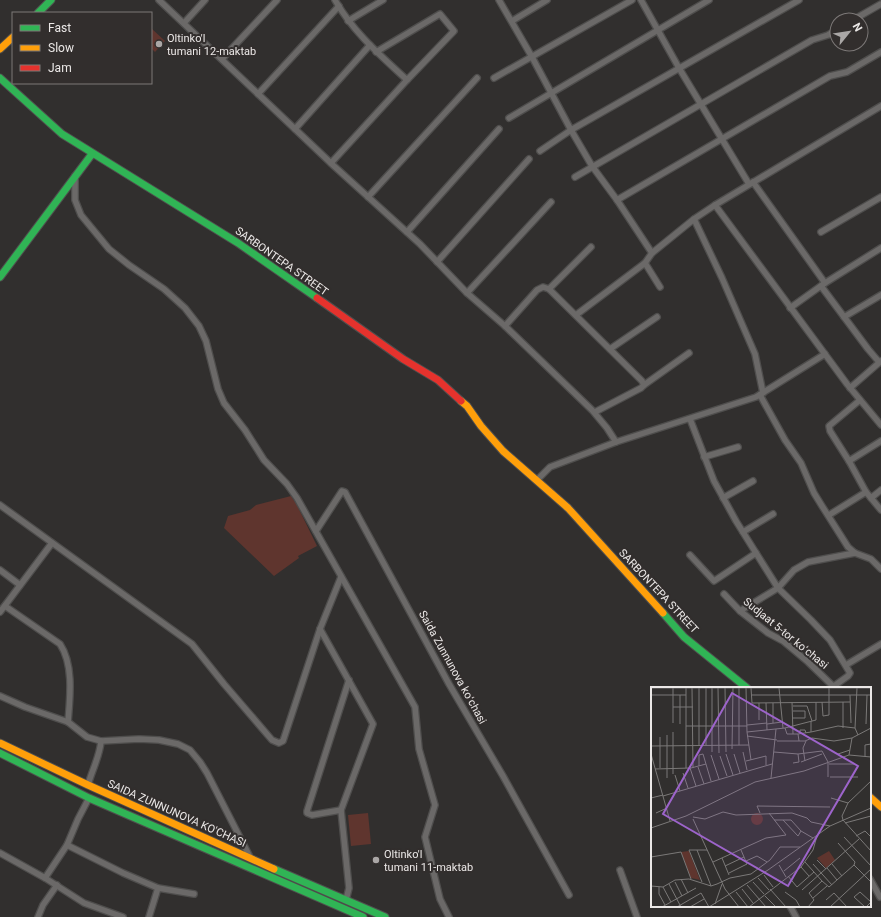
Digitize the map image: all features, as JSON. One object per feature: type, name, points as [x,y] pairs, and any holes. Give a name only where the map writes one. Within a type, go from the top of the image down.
[{"type":"street","points":[[159,0],[331,163],[407,232],[467,292],[595,412],[616,442]]},
{"type":"street","points":[[184,23],[205,0]]},
{"type":"street","points":[[222,59],[277,0]]},
{"type":"street","points":[[336,0],[348,21],[376,52],[406,80]]},
{"type":"street","points":[[348,21],[383,0]]},
{"type":"street","points":[[499,0],[552,92],[571,130],[592,166],[617,200],[652,253]]},
{"type":"street","points":[[512,21],[547,0]]},
{"type":"street","points":[[494,78],[632,0]]},
{"type":"street","points":[[641,0],[679,68],[722,139],[751,183],[823,285],[844,318],[880,361],[850,388]]},
{"type":"street","points":[[509,118],[709,0]]},
{"type":"street","points":[[540,151],[571,130],[798,0]]},
{"type":"street","points":[[39,12],[48,1]]},
{"type":"street","points":[[867,12],[881,4]]},
{"type":"street","points":[[258,94],[339,6]]},
{"type":"street","points":[[331,163],[406,80],[454,31],[440,14],[376,52]]},
{"type":"street","points":[[575,177],[812,40],[829,34]]},
{"type":"street","points":[[0,49],[12,38]]},
{"type":"street","points":[[295,129],[370,45]]},
{"type":"street","points":[[617,200],[830,76],[847,72],[881,52]]},
{"type":"street","name":"SARBONTEPA STREET","points":[[0,78],[62,134],[92,154],[238,243],[402,359],[438,380],[467,406],[481,426],[503,451],[568,508],[684,638],[745,687]]},
{"type":"street","points":[[368,197],[477,78]]},
{"type":"street","points":[[576,315],[645,263],[652,253],[694,219],[751,183],[881,106]]},
{"type":"street","points":[[407,232],[499,129]]},
{"type":"street","points":[[0,277],[92,154]]},
{"type":"street","points":[[436,262],[529,159]]},
{"type":"street","points":[[75,176],[75,200],[81,215],[109,249],[129,265],[164,288],[185,308],[199,326],[206,341],[218,389],[224,403],[245,430],[264,460],[288,484],[415,707],[419,749],[435,805],[424,837],[440,899],[449,917]]},
{"type":"street","points":[[821,232],[881,197]]},
{"type":"street","points":[[467,292],[551,202]]},
{"type":"street","points":[[715,205],[824,354],[881,425]]},
{"type":"street","points":[[694,219],[722,278],[755,354],[761,394],[781,433],[801,463],[814,493],[848,547],[854,553],[871,559],[881,569]]},
{"type":"street","points":[[549,289],[591,247]]},
{"type":"street","points":[[790,308],[881,248]]},
{"type":"street","points":[[645,263],[660,287]]},
{"type":"street","points":[[505,326],[537,290],[543,287],[549,289],[642,381],[644,385]]},
{"type":"street","points":[[844,318],[881,295]]},
{"type":"street","points":[[610,349],[657,317]]},
{"type":"street","points":[[595,412],[641,388],[689,353]]},
{"type":"street","points":[[537,480],[550,467],[616,442],[756,397],[824,354]]},
{"type":"street","points":[[860,400],[829,426],[830,431],[866,492],[881,510]]},
{"type":"street","points":[[690,419],[704,457],[723,498],[778,588],[830,640],[850,672],[848,676],[835,687]]},
{"type":"street","points":[[849,461],[881,441]]},
{"type":"street","points":[[704,457],[738,447]]},
{"type":"street","points":[[723,498],[753,481]]},
{"type":"street","points":[[871,498],[881,490]]},
{"type":"street","name":"Saida Zunnunova koʻchasi","points":[[316,531],[342,491],[345,492],[449,684],[503,776],[569,895]]},
{"type":"street","points":[[829,515],[866,492]]},
{"type":"street","points":[[0,505],[192,644],[272,740],[279,743],[283,741],[320,629],[341,577]]},
{"type":"street","points":[[743,532],[773,514]]},
{"type":"street","points":[[0,612],[52,543]]},
{"type":"street","points":[[690,555],[714,581],[756,553]]},
{"type":"street","points":[[740,611],[778,588],[794,570],[808,562],[854,553]]},
{"type":"street","points":[[0,570],[20,585]]},
{"type":"street","name":"Sudjaat 5-tor koʻchasi","points":[[724,594],[740,611],[768,633],[783,641],[835,687]]},
{"type":"street","points":[[5,606],[60,644],[64,651],[67,659],[70,689],[68,722]]},
{"type":"street","points":[[320,629],[350,680],[373,724],[341,810],[349,888],[346,900]]},
{"type":"street","points":[[846,665],[881,644]]},
{"type":"street","points":[[341,810],[312,815],[307,813],[350,680]]},
{"type":"street","points":[[0,696],[25,707],[68,722],[87,737],[101,741],[139,738],[159,740],[178,744],[190,750],[207,773],[250,857]]},
{"type":"street","points":[[88,785],[101,741]]},
{"type":"street","name":"SAIDA ZUNNUNOVA KO'CHASI","points":[[0,743],[88,785],[307,884],[385,917]]},
{"type":"street","name":"SAIDA ZUNNUNOVA KO'CHASI","points":[[0,753],[89,798],[363,917]]},
{"type":"street","points":[[45,878],[67,845],[89,798]]},
{"type":"street","points":[[871,798],[881,807]]},
{"type":"street","points":[[67,845],[117,870],[158,888],[194,894]]},
{"type":"street","points":[[0,853],[57,885],[84,903],[123,917]]},
{"type":"street","points":[[620,870],[637,917]]},
{"type":"street","points":[[871,881],[880,897]]},
{"type":"street","points":[[304,892],[307,884]]},
{"type":"street","points":[[38,917],[43,905],[57,885]]},
{"type":"street","points":[[150,917],[158,888]]},
{"type":"street","points":[[791,907],[796,917]]},
{"type":"shaded area","points":[[152,29],[165,41],[155,52],[152,49]]},
{"type":"shaded area","points":[[291,496],[317,546],[298,556],[299,558],[274,576],[224,528],[228,516],[250,510],[256,505]]},
{"type":"shaded area","points":[[368,813],[371,844],[351,846],[348,815]]},
{"type":"traffic: fast","points":[[39,12],[51,0]]},
{"type":"traffic: fast","points":[[0,78],[62,134],[238,243],[317,298]]},
{"type":"traffic: fast","points":[[0,277],[92,154]]},
{"type":"traffic: fast","points":[[663,613],[684,637],[746,687]]},
{"type":"traffic: fast","points":[[0,753],[89,798],[363,917]]},
{"type":"traffic: fast","points":[[274,869],[385,917]]},
{"type":"traffic: slow","points":[[0,49],[12,38]]},
{"type":"traffic: slow","points":[[461,401],[467,406],[481,426],[503,451],[568,508],[663,613]]},
{"type":"traffic: slow","points":[[0,743],[88,785],[274,869]]},
{"type":"traffic: slow","points":[[871,798],[881,807]]},
{"type":"traffic: jam","points":[[317,298],[403,359],[438,380],[461,401]]},
{"type":"place","name":"Oltinko'l tumani 12-maktab","points":[[159,44]]},
{"type":"place","name":"Oltinko'l tumani 11-maktab","points":[[376,860]]}]
